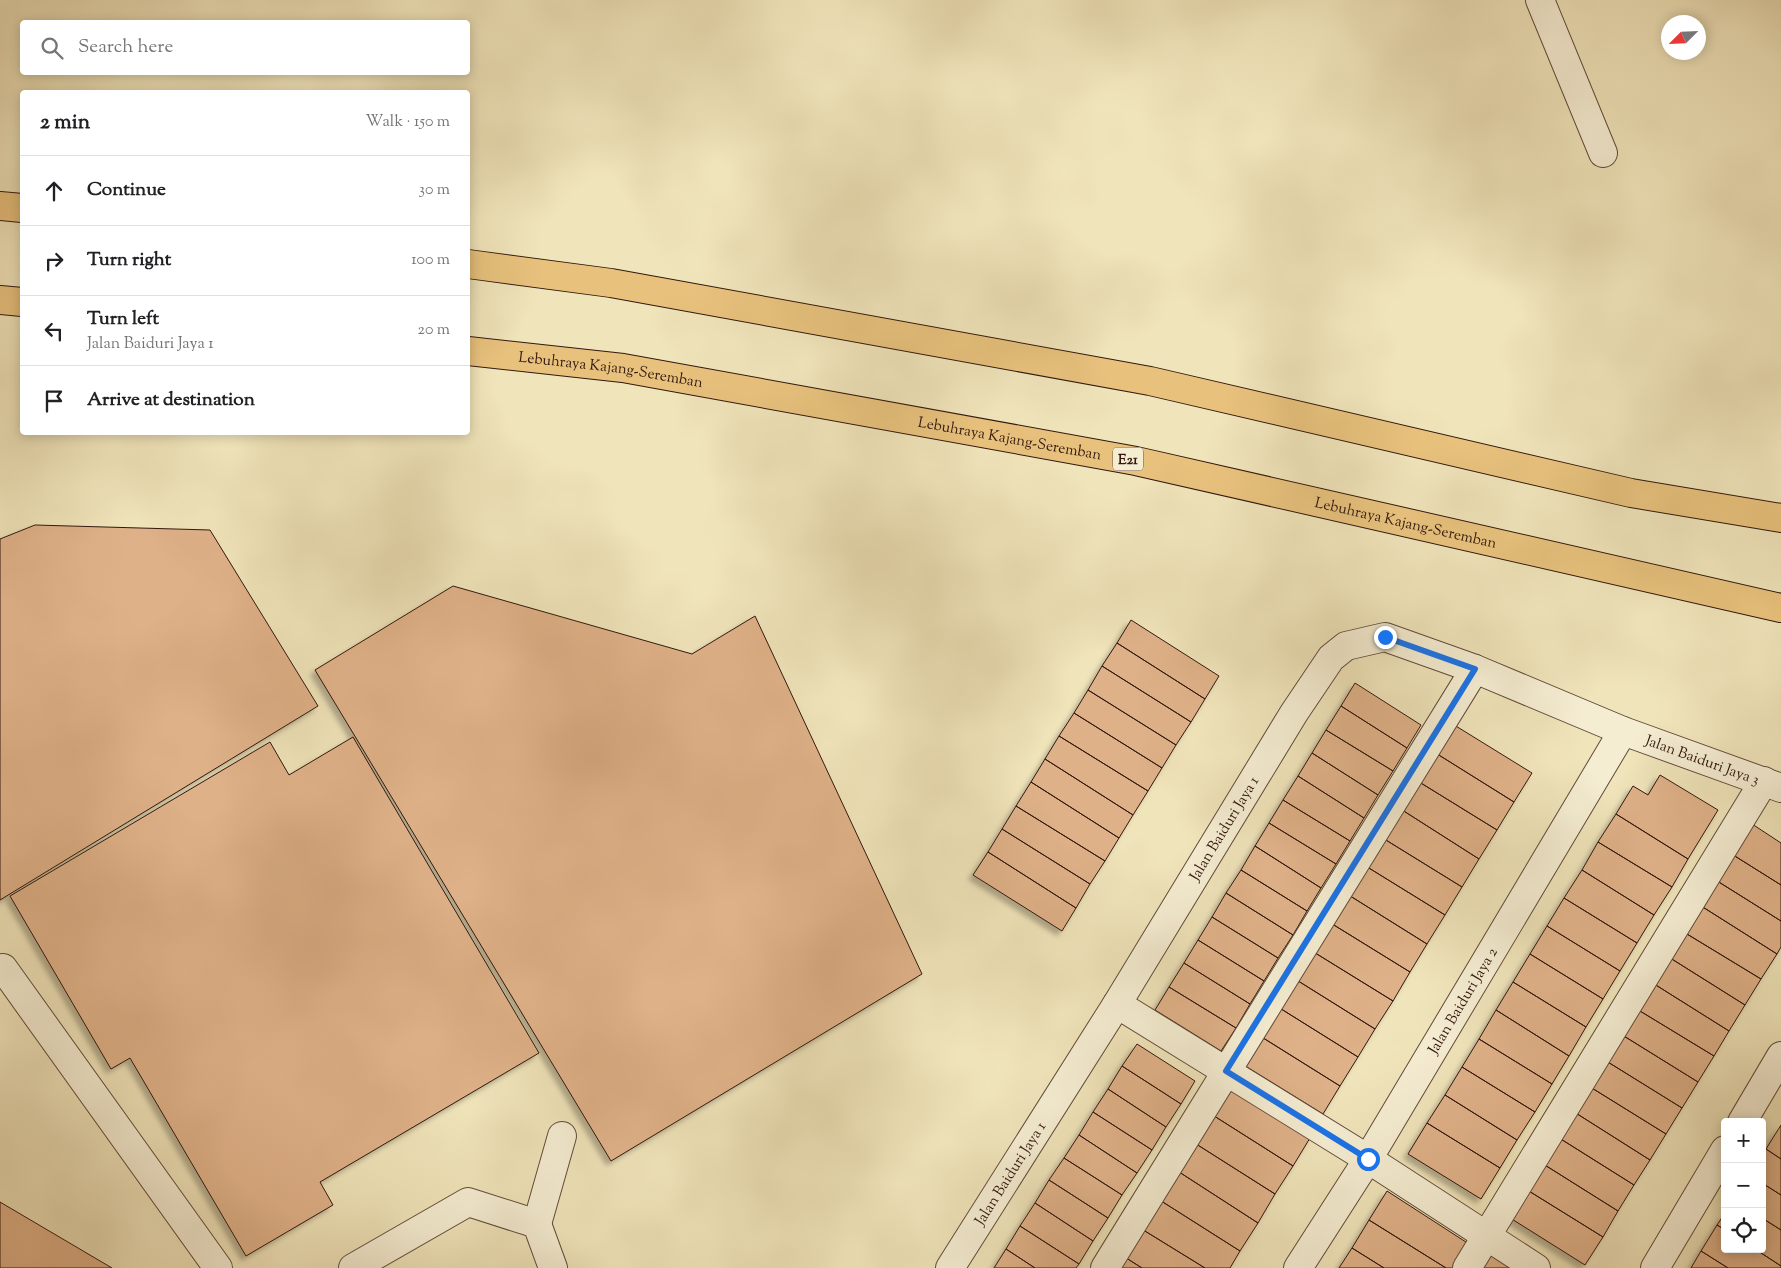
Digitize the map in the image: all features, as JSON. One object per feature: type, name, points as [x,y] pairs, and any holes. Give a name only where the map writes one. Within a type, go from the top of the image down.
[{"type":"highway","points":[[0,206],[20,208]]},
{"type":"highway","points":[[470,264],[611,282],[1150,381],[1632,493],[1781,518]]},
{"type":"highway","points":[[0,300],[20,302]]},
{"type":"highway","name":"Lebuhraya Kajang-Seremban","points":[[470,351],[623,368],[1136,461],[1781,608]]},
{"type":"street","points":[[1540,0],[1603,152]]},
{"type":"street","name":"Jalan Baiduri Jaya 1","points":[[950,1268],[1117,1004],[1294,713],[1331,658],[1346,646],[1385,637],[1475,669],[1622,731]]},
{"type":"street","points":[[1105,1268],[1475,669]]},
{"type":"street","name":"Jalan Baiduri Jaya 3","points":[[1622,731],[1772,784]]},
{"type":"street","name":"Jalan Baiduri Jaya 2","points":[[1298,1268],[1368,1159],[1622,731]]},
{"type":"street","points":[[1467,1268],[1772,784]]},
{"type":"street","points":[[4,968],[218,1268]]},
{"type":"street","points":[[1117,1004],[1368,1159],[1536,1268]]},
{"type":"street","points":[[1744,1118],[1781,1056]]},
{"type":"street","points":[[553,1268],[537,1224],[562,1136]]},
{"type":"street","points":[[1655,1268],[1721,1157]]},
{"type":"street","points":[[353,1268],[468,1202],[537,1224]]},
{"type":"building","points":[[35,525],[210,530],[318,706],[0,900],[0,539]]},
{"type":"building","points":[[453,586],[692,654],[755,616],[922,974],[611,1161],[315,670]]},
{"type":"building","points":[[1131,620],[1219,676],[1205,699],[1117,643]]},
{"type":"building","points":[[1117,643],[1205,699],[1191,722],[1102,666]]},
{"type":"building","points":[[1102,666],[1191,722],[1176,745],[1088,690]]},
{"type":"building","points":[[1355,683],[1421,725],[1407,748],[1341,706]]},
{"type":"building","points":[[1088,690],[1176,745],[1162,768],[1074,713]]},
{"type":"building","points":[[1341,706],[1407,748],[1393,771],[1326,730]]},
{"type":"building","points":[[1074,713],[1162,768],[1148,791],[1059,736]]},
{"type":"building","points":[[1451,723],[1532,773],[1514,802],[1434,752]]},
{"type":"building","points":[[1326,730],[1393,771],[1378,795],[1312,753]]},
{"type":"building","points":[[1059,736],[1148,791],[1133,815],[1045,759]]},
{"type":"building","points":[[353,737],[539,1053],[320,1182],[333,1205],[246,1256],[130,1058],[111,1069],[10,896],[270,742],[289,775]]},
{"type":"building","points":[[1434,752],[1514,802],[1497,830],[1416,780]]},
{"type":"building","points":[[1312,753],[1378,795],[1364,818],[1298,776]]},
{"type":"building","points":[[1045,759],[1133,815],[1119,838],[1031,782]]},
{"type":"building","points":[[1660,775],[1718,810],[1688,859],[1616,814],[1633,786],[1648,795]]},
{"type":"building","points":[[1298,776],[1364,818],[1350,841],[1283,800]]},
{"type":"building","points":[[1416,780],[1497,830],[1479,859],[1399,808]]},
{"type":"building","points":[[1031,782],[1119,838],[1105,861],[1016,806]]},
{"type":"building","points":[[1283,800],[1350,841],[1336,864],[1269,823]]},
{"type":"building","points":[[1016,806],[1105,861],[1090,884],[1002,829]]},
{"type":"building","points":[[1399,808],[1479,859],[1462,887],[1381,837]]},
{"type":"building","points":[[1616,814],[1688,859],[1672,887],[1598,842]]},
{"type":"building","points":[[1749,822],[1781,843],[1781,885],[1730,853]]},
{"type":"building","points":[[1269,823],[1336,864],[1321,888],[1255,846]]},
{"type":"building","points":[[1002,829],[1090,884],[1076,908],[988,852]]},
{"type":"building","points":[[1381,837],[1462,887],[1445,915],[1364,865]]},
{"type":"building","points":[[1598,842],[1672,887],[1654,915],[1582,870]]},
{"type":"building","points":[[1255,846],[1321,888],[1307,911],[1241,870]]},
{"type":"building","points":[[988,852],[1076,908],[1062,931],[973,875]]},
{"type":"building","points":[[1730,853],[1781,885],[1781,921],[1714,879]]},
{"type":"building","points":[[1364,865],[1445,915],[1427,944],[1347,894]]},
{"type":"building","points":[[1241,870],[1307,911],[1293,935],[1226,893]]},
{"type":"building","points":[[1582,870],[1654,915],[1637,943],[1564,898]]},
{"type":"building","points":[[1714,879],[1781,921],[1781,947],[1777,954],[1698,904]]},
{"type":"building","points":[[1226,893],[1293,935],[1278,958],[1212,917]]},
{"type":"building","points":[[1347,894],[1427,944],[1410,972],[1329,922]]},
{"type":"building","points":[[1564,898],[1637,943],[1620,971],[1547,926]]},
{"type":"building","points":[[1698,904],[1777,954],[1761,979],[1682,931]]},
{"type":"building","points":[[1212,917],[1278,958],[1264,981],[1198,940]]},
{"type":"building","points":[[1329,922],[1410,972],[1393,1001],[1312,951]]},
{"type":"building","points":[[1547,926],[1620,971],[1603,999],[1530,954]]},
{"type":"building","points":[[1682,931],[1761,979],[1745,1005],[1667,956]]},
{"type":"building","points":[[1198,940],[1264,981],[1250,1004],[1184,963]]},
{"type":"building","points":[[1312,951],[1393,1001],[1375,1029],[1295,979]]},
{"type":"building","points":[[1530,954],[1603,999],[1586,1027],[1513,982]]},
{"type":"building","points":[[1667,956],[1745,1005],[1729,1031],[1651,982]]},
{"type":"building","points":[[1184,963],[1250,1004],[1236,1028],[1169,987]]},
{"type":"building","points":[[1295,979],[1375,1029],[1358,1057],[1278,1007]]},
{"type":"building","points":[[1513,982],[1586,1027],[1569,1056],[1496,1010]]},
{"type":"building","points":[[1651,982],[1729,1031],[1714,1056],[1635,1008]]},
{"type":"building","points":[[1169,987],[1236,1028],[1221,1051],[1155,1010]]},
{"type":"building","points":[[1278,1007],[1358,1057],[1340,1086],[1260,1036]]},
{"type":"building","points":[[1635,1008],[1714,1056],[1698,1082],[1619,1033]]},
{"type":"building","points":[[1496,1010],[1569,1056],[1552,1084],[1479,1039]]},
{"type":"building","points":[[1619,1033],[1698,1082],[1682,1108],[1603,1059]]},
{"type":"building","points":[[1260,1036],[1340,1086],[1323,1114],[1242,1064]]},
{"type":"building","points":[[1479,1039],[1552,1084],[1535,1112],[1462,1067]]},
{"type":"building","points":[[1137,1044],[1195,1081],[1181,1104],[1122,1066]]},
{"type":"building","points":[[1603,1059],[1682,1108],[1666,1134],[1587,1085]]},
{"type":"building","points":[[1122,1066],[1181,1104],[1166,1127],[1108,1089]]},
{"type":"building","points":[[1462,1067],[1535,1112],[1517,1140],[1445,1095]]},
{"type":"building","points":[[1587,1085],[1666,1134],[1650,1160],[1571,1110]]},
{"type":"building","points":[[1228,1086],[1310,1138],[1293,1166],[1211,1114]]},
{"type":"building","points":[[1108,1089],[1166,1127],[1152,1150],[1093,1112]]},
{"type":"building","points":[[1445,1095],[1517,1140],[1500,1168],[1427,1123]]},
{"type":"building","points":[[1571,1110],[1650,1160],[1634,1185],[1556,1136]]},
{"type":"building","points":[[1093,1112],[1152,1150],[1137,1173],[1079,1135]]},
{"type":"building","points":[[1211,1114],[1293,1166],[1275,1194],[1193,1142]]},
{"type":"building","points":[[1427,1123],[1500,1168],[1481,1199],[1408,1154]]},
{"type":"building","points":[[1781,1125],[1781,1159],[1766,1149]]},
{"type":"building","points":[[1079,1135],[1137,1173],[1122,1195],[1064,1158]]},
{"type":"building","points":[[1556,1136],[1634,1185],[1618,1211],[1540,1162]]},
{"type":"building","points":[[1193,1142],[1275,1194],[1258,1223],[1176,1170]]},
{"type":"building","points":[[1766,1149],[1781,1159],[1781,1195],[1766,1186]]},
{"type":"building","points":[[1064,1158],[1122,1195],[1108,1218],[1049,1180]]},
{"type":"building","points":[[1540,1162],[1618,1211],[1603,1237],[1524,1188]]},
{"type":"building","points":[[1176,1170],[1258,1223],[1240,1251],[1158,1199]]},
{"type":"building","points":[[1049,1180],[1108,1218],[1093,1241],[1035,1203]]},
{"type":"building","points":[[1766,1186],[1781,1195],[1781,1230],[1766,1221]]},
{"type":"building","points":[[1524,1188],[1603,1237],[1585,1265],[1507,1216]]},
{"type":"building","points":[[1387,1191],[1469,1244],[1455,1268],[1446,1268],[1369,1220]]},
{"type":"building","points":[[1158,1199],[1240,1251],[1230,1268],[1205,1268],[1140,1228]]},
{"type":"building","points":[[0,1202],[112,1268],[0,1268]]},
{"type":"building","points":[[1035,1203],[1093,1241],[1079,1264],[1020,1226]]},
{"type":"building","points":[[1721,1219],[1721,1228],[1717,1225]]},
{"type":"building","points":[[1369,1220],[1446,1268],[1384,1268],[1352,1248]]},
{"type":"building","points":[[1766,1221],[1781,1230],[1781,1266],[1761,1253],[1766,1253]]},
{"type":"building","points":[[1717,1225],[1721,1228],[1721,1253],[1761,1253],[1781,1266],[1781,1268],[1728,1268],[1701,1251]]},
{"type":"building","points":[[1020,1226],[1079,1264],[1076,1268],[1035,1268],[1006,1249]]},
{"type":"building","points":[[1140,1228],[1205,1268],[1142,1268],[1123,1256]]},
{"type":"building","points":[[1352,1248],[1384,1268],[1339,1268]]},
{"type":"building","points":[[1006,1249],[1035,1268],[994,1268]]},
{"type":"building","points":[[1701,1251],[1728,1268],[1691,1268]]},
{"type":"building","points":[[1486,1252],[1512,1268],[1476,1268]]},
{"type":"building","points":[[1123,1256],[1142,1268],[1115,1268]]},
{"type":"route","points":[[1368,1159],[1226,1071],[1475,669],[1385,637]]}]
